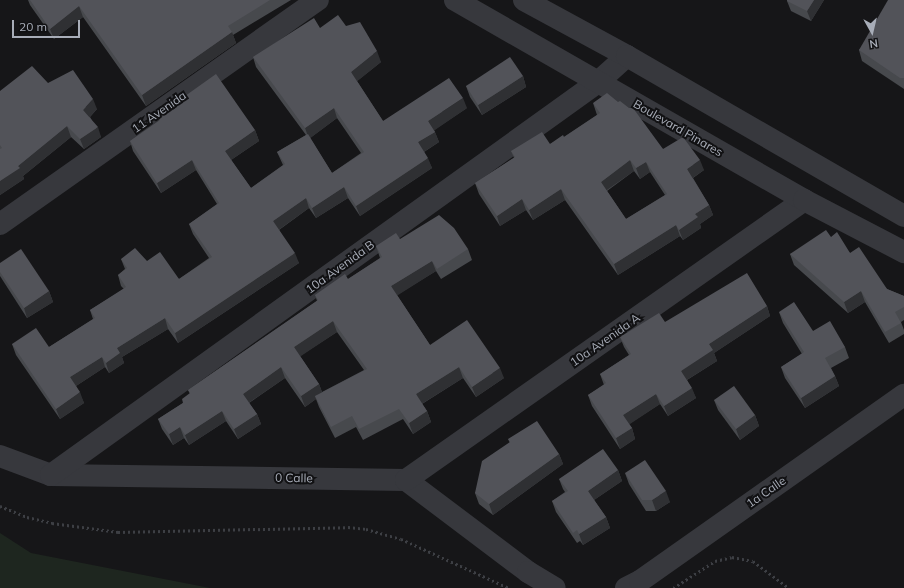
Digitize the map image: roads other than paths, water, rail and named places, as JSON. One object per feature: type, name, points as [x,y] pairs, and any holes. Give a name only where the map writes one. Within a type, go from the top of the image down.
[{"type":"street","name":"11 Avenida","points":[[0,224],[318,0]]},
{"type":"street","name":"Boulevard Pinares","points":[[455,0],[804,200],[904,252]]},
{"type":"street","points":[[524,0],[627,56],[904,216]]},
{"type":"street","name":"10a Avenida B","points":[[51,475],[598,82],[627,56]]},
{"type":"street","name":"10a Avenida A","points":[[406,480],[804,200]]},
{"type":"street","name":"1a Calle","points":[[626,588],[640,581],[904,395]]},
{"type":"street","name":"0 Calle","points":[[0,456],[51,475],[406,480]]},
{"type":"street","points":[[406,480],[528,572],[556,588]]}]
